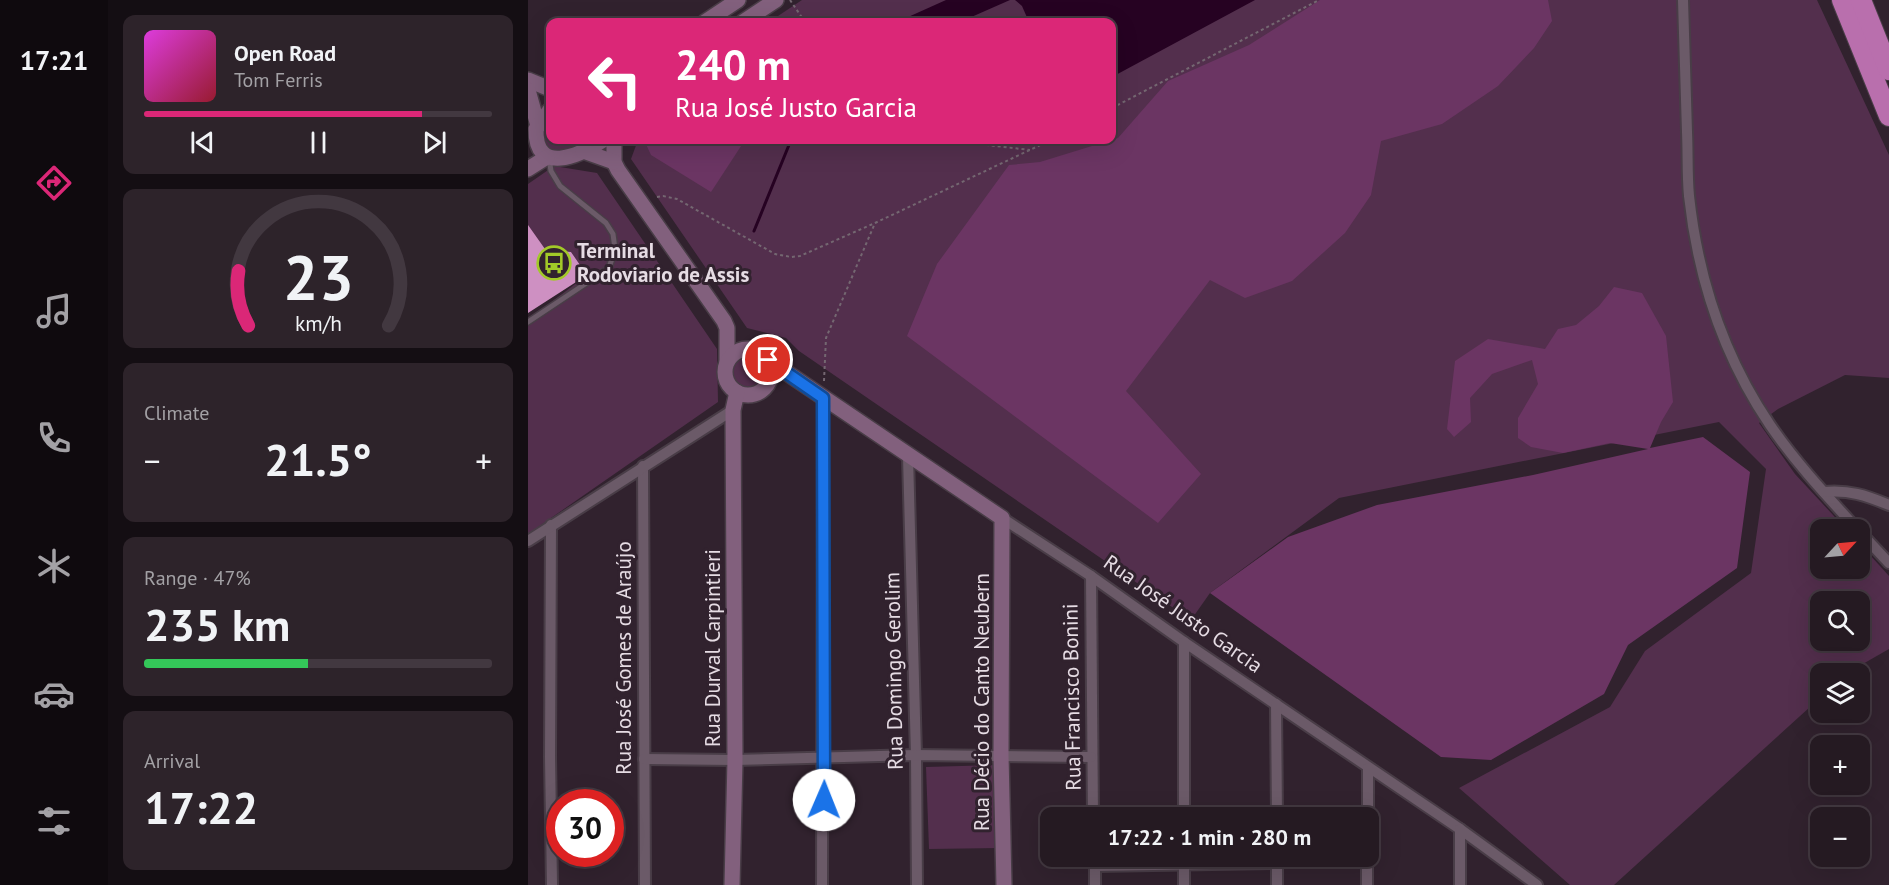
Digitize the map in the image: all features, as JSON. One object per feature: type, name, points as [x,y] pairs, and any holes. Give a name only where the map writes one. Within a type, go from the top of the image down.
[{"type":"highway","points":[[1828,0],[1881,74]]},
{"type":"highway","points":[[1842,0],[1881,74]]},
{"type":"highway","points":[[1861,0],[1881,74],[1889,116]]},
{"type":"street","points":[[711,18],[738,0]]},
{"type":"street","points":[[748,18],[776,0]]},
{"type":"street","points":[[1683,0],[1689,195],[1697,246],[1708,293],[1723,338],[1745,384],[1769,424],[1800,467],[1848,519]]},
{"type":"street","points":[[528,80],[546,87]]},
{"type":"street","points":[[528,90],[537,128],[538,147],[548,158]]},
{"type":"street","points":[[528,145],[546,116]]},
{"type":"street","points":[[528,169],[548,158],[557,159],[584,151],[596,144]]},
{"type":"street","points":[[614,144],[614,162],[724,321],[727,328],[725,375],[727,382],[737,392],[744,395],[759,393],[769,382],[771,375],[768,360],[757,350],[736,352],[727,362]]},
{"type":"street","points":[[584,151],[614,162]]},
{"type":"street","points":[[727,328],[750,349]]},
{"type":"street","name":"Rua José Justo Garcia","points":[[768,360],[908,456],[1091,576],[1184,642],[1460,829],[1537,885]]},
{"type":"street","points":[[769,382],[801,382]]},
{"type":"street","name":"Rua Durval Carpintieri","points":[[732,885],[735,760],[733,410],[737,392]]},
{"type":"street","points":[[822,885],[823,398]]},
{"type":"street","points":[[528,541],[733,410]]},
{"type":"street","name":"Rua Domingo Gerolim","points":[[908,456],[917,885]]},
{"type":"street","name":"Rua José Gomes de Araújo","points":[[643,466],[645,885]]},
{"type":"street","points":[[1824,492],[1854,492],[1889,505]]},
{"type":"street","name":"Rua Décio do Canto Neubern","points":[[1002,518],[1001,755],[1004,885]]},
{"type":"street","points":[[551,525],[552,885]]},
{"type":"street","points":[[1870,543],[1889,563]]},
{"type":"street","name":"Rua Francisco Bonini","points":[[1091,576],[1093,807]]},
{"type":"street","points":[[1184,642],[1184,807]]},
{"type":"street","points":[[1276,704],[1277,807]]},
{"type":"street","points":[[644,759],[735,760],[916,755],[1091,757]]},
{"type":"street","points":[[1368,768],[1368,807]]},
{"type":"street","points":[[1460,829],[1460,885]]},
{"type":"street","points":[[1095,867],[1095,885]]},
{"type":"street","points":[[1184,867],[1184,885]]},
{"type":"street","points":[[1277,867],[1277,885]]},
{"type":"street","points":[[1367,867],[1367,885]]},
{"type":"lane","points":[[528,322],[609,268],[615,249],[612,234],[606,223],[560,186],[551,171],[548,158]]},
{"type":"path","points":[[790,0],[802,18]]},
{"type":"path","points":[[1116,106],[1319,0]]},
{"type":"path","points":[[978,144],[1030,150]]},
{"type":"path","points":[[657,197],[677,199],[775,254],[791,257],[809,253],[875,224],[1043,144]]},
{"type":"path","points":[[823,398],[826,338],[875,224]]},
{"type":"shaded area","points":[[802,0],[1817,0],[1889,155],[1889,378],[1845,375],[1778,409],[1759,423],[1795,474],[1837,519],[1810,519],[1810,579],[1870,579],[1870,555],[1889,576],[1889,649],[1864,663],[1810,663],[1810,707],[1614,885],[1570,885],[1459,788],[1610,707],[1645,651],[1751,573],[1766,469],[1719,422],[1339,498],[1210,593],[1191,620],[799,351],[786,338],[747,328],[631,159],[637,144],[1116,144],[1116,18],[775,18]]},
{"type":"shaded area","points":[[946,0],[1010,0],[969,18],[906,18]]},
{"type":"shaded area","points":[[1015,0],[1255,0],[1116,75],[1116,18],[1027,18],[1022,6]]},
{"type":"shaded area","points":[[1320,0],[1548,0],[1552,21],[1534,48],[1498,86],[1442,124],[1381,141],[1371,195],[1345,233],[1292,281],[1245,298],[1210,280],[1126,391],[1201,474],[1158,523],[907,336],[937,264],[1009,165],[1040,162],[1098,144],[1116,144],[1116,139],[1168,81],[1249,45]]},
{"type":"shaded area","points":[[546,124],[546,144],[582,144],[561,153],[547,149],[543,140]]},
{"type":"shaded area","points":[[646,144],[742,144],[711,192],[651,155]]},
{"type":"shaded area","points":[[554,166],[597,173],[717,349],[718,402],[528,534],[528,320],[587,275],[571,252],[545,249],[528,228],[528,184]]},
{"type":"shaded area","points":[[1614,287],[1642,293],[1666,336],[1673,402],[1650,448],[1703,437],[1750,472],[1737,568],[1628,645],[1604,694],[1491,760],[1441,757],[1210,593],[1288,537],[1377,505],[1533,475],[1648,449],[1610,443],[1563,453],[1531,447],[1518,438],[1518,418],[1538,384],[1532,360],[1492,374],[1470,398],[1471,422],[1454,437],[1447,429],[1455,361],[1488,339],[1545,349],[1558,329],[1576,325],[1599,306]]},
{"type":"shaded area","points":[[747,353],[760,358],[765,371],[760,384],[747,389],[734,384],[729,371],[734,358]]},
{"type":"shaded area","points":[[996,765],[999,848],[929,849],[926,767]]},
{"type":"building","name":"Terminal Rodoviario de Assis","points":[[528,225],[545,249],[571,252],[587,275],[528,313]]},
{"type":"waterway","points":[[754,231],[789,144]]},
{"type":"place","name":"Terminal Rodoviario de Assis","points":[[554,263]]},
{"type":"route","points":[[768,360],[823,398],[824,800]]}]
